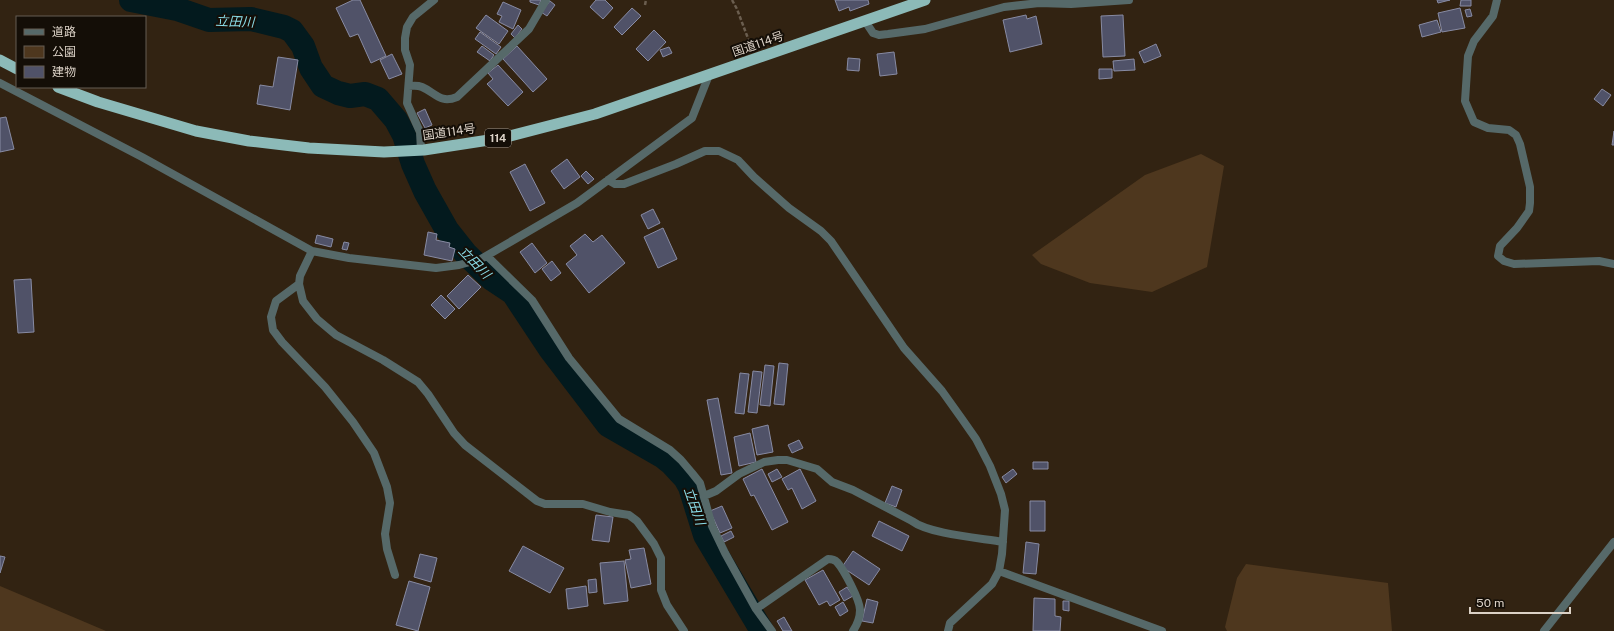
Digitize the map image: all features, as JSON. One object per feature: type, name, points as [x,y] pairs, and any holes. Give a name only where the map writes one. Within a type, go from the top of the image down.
[{"type":"highway","name":"国道114号","points":[[61,88],[98,102],[196,131],[249,141],[309,148],[384,152],[421,150],[502,138],[595,114],[926,0]]},
{"type":"highway","points":[[0,60],[16,68]]},
{"type":"street","points":[[421,150],[420,132],[407,104],[410,65],[405,50],[407,27],[413,17],[434,0]]},
{"type":"street","points":[[408,86],[421,87],[443,99],[450,100],[457,97],[529,29],[546,0]]},
{"type":"street","points":[[865,21],[873,33],[878,35],[925,29],[1004,8],[1039,2],[1052,1],[1071,4],[1129,0]]},
{"type":"street","points":[[1497,0],[1493,16],[1470,46],[1466,63],[1465,101],[1474,122],[1488,128],[1509,130],[1516,135],[1520,144],[1530,197],[1529,210],[1525,218],[1500,246],[1498,256],[1504,261],[1514,264],[1599,261],[1614,264]]},
{"type":"street","points":[[0,83],[142,157],[312,251],[356,259],[436,268],[459,265],[481,259],[577,203],[692,118],[709,75]]},
{"type":"street","points":[[608,180],[615,184],[624,184],[705,151],[719,151],[738,160],[754,177],[789,208],[821,231],[831,241],[904,348],[942,391],[976,439],[1001,494],[1005,510],[1004,542],[999,571],[992,584],[950,623],[948,631]]},
{"type":"street","points":[[312,251],[300,276],[299,284],[303,301],[310,310],[336,335],[383,360],[418,382],[428,394],[454,433],[465,445],[537,501],[545,504],[583,504],[610,512],[628,515],[637,521],[654,544],[661,558],[661,590],[666,605],[684,631]]},
{"type":"street","points":[[487,256],[532,300],[569,358],[619,419],[670,450],[682,460],[700,483],[715,533],[756,609],[772,631]]},
{"type":"street","points":[[299,284],[276,301],[272,317],[273,330],[282,342],[325,386],[353,422],[374,453],[387,487],[390,503],[385,534],[387,549],[395,575]]},
{"type":"street","points":[[704,496],[716,490],[739,474],[759,464],[778,460],[787,460],[817,469],[832,482],[853,490],[912,521],[918,526],[942,532],[1004,542]]},
{"type":"street","points":[[1544,631],[1614,542]]},
{"type":"street","points":[[756,609],[828,559],[832,559],[837,562],[855,592],[859,605],[860,611],[857,625],[853,631]]},
{"type":"street","points":[[999,571],[1162,631]]},
{"type":"path","points":[[645,5],[646,0]]},
{"type":"path","points":[[732,0],[737,9],[755,59]]},
{"type":"green space","points":[[1201,154],[1224,166],[1207,267],[1152,292],[1090,283],[1041,264],[1032,255],[1145,175]]},
{"type":"green space","points":[[1246,564],[1388,583],[1392,631],[1227,631],[1225,627],[1237,578]]},
{"type":"green space","points":[[0,586],[106,631],[0,631]]},
{"type":"building","points":[[353,0],[360,0],[386,56],[371,63],[358,34],[350,37],[336,8]]},
{"type":"building","points":[[530,0],[541,0],[539,5],[530,2]]},
{"type":"building","points":[[596,0],[605,0],[613,8],[603,19],[590,7]]},
{"type":"building","points":[[835,0],[868,0],[869,4],[850,11],[849,7],[839,11]]},
{"type":"building","points":[[1437,0],[1450,0],[1438,3]]},
{"type":"building","points":[[1461,0],[1471,0],[1471,6],[1460,6]]},
{"type":"building","points":[[550,1],[555,5],[547,16],[541,12]]},
{"type":"building","points":[[503,2],[521,10],[513,29],[499,22],[502,16],[497,14]]},
{"type":"building","points":[[632,8],[641,16],[622,35],[614,27]]},
{"type":"building","points":[[1460,8],[1465,28],[1442,32],[1438,13]]},
{"type":"building","points":[[1470,9],[1472,16],[1467,17],[1465,10]]},
{"type":"building","points":[[486,15],[508,31],[499,44],[476,28]]},
{"type":"building","points":[[1026,15],[1027,19],[1036,16],[1042,44],[1010,52],[1003,20]]},
{"type":"building","points":[[1123,15],[1125,56],[1103,57],[1101,16]]},
{"type":"building","points":[[1437,20],[1441,32],[1422,37],[1419,25]]},
{"type":"building","points":[[518,25],[522,29],[515,38],[511,34]]},
{"type":"building","points":[[654,30],[666,42],[648,61],[636,49]]},
{"type":"building","points":[[480,32],[501,47],[496,54],[475,39]]},
{"type":"building","points":[[1156,44],[1161,56],[1144,63],[1139,52]]},
{"type":"building","points":[[482,46],[494,55],[490,61],[477,52]]},
{"type":"building","points":[[517,46],[547,79],[533,92],[503,59]]},
{"type":"building","points":[[669,47],[672,53],[663,57],[660,50]]},
{"type":"building","points":[[894,52],[897,74],[880,76],[877,54]]},
{"type":"building","points":[[392,54],[402,74],[389,79],[380,60]]},
{"type":"building","points":[[278,57],[298,60],[290,110],[257,104],[260,85],[273,87]]},
{"type":"building","points":[[848,58],[860,59],[859,71],[847,70]]},
{"type":"building","points":[[1134,59],[1135,70],[1114,71],[1113,61]]},
{"type":"building","points":[[498,65],[523,92],[508,106],[487,84],[493,79],[488,73]]},
{"type":"building","points":[[1099,69],[1112,69],[1112,78],[1099,79]]},
{"type":"building","points":[[1602,89],[1611,95],[1603,106],[1594,99]]},
{"type":"building","points":[[425,109],[432,125],[425,128],[417,113]]},
{"type":"building","points":[[6,117],[14,149],[0,152],[0,118]]},
{"type":"building","points":[[1614,131],[1614,145],[1612,145]]},
{"type":"building","points":[[567,159],[580,177],[564,189],[551,171]]},
{"type":"building","points":[[525,164],[545,203],[530,211],[510,172]]},
{"type":"building","points":[[586,171],[594,179],[588,184],[581,176]]},
{"type":"building","points":[[653,209],[660,223],[648,229],[641,215]]},
{"type":"building","points":[[663,228],[677,259],[658,268],[644,237]]},
{"type":"building","points":[[428,232],[437,234],[436,240],[450,243],[449,247],[455,249],[452,261],[424,255]]},
{"type":"building","points":[[585,234],[593,242],[602,235],[625,263],[589,293],[566,264],[577,255],[570,246]]},
{"type":"building","points":[[317,235],[333,239],[331,247],[315,243]]},
{"type":"building","points":[[344,242],[349,243],[347,250],[342,249]]},
{"type":"building","points":[[532,243],[547,263],[535,273],[520,252]]},
{"type":"building","points":[[552,261],[561,273],[551,281],[542,269]]},
{"type":"building","points":[[468,275],[481,287],[459,309],[447,296]]},
{"type":"building","points":[[31,279],[34,332],[18,333],[14,280]]},
{"type":"building","points":[[441,295],[455,309],[445,319],[431,305]]},
{"type":"building","points":[[779,363],[788,364],[784,405],[774,404]]},
{"type":"building","points":[[765,365],[774,366],[770,406],[760,405]]},
{"type":"building","points":[[753,371],[762,372],[757,413],[748,412]]},
{"type":"building","points":[[740,373],[749,374],[744,414],[735,413]]},
{"type":"building","points":[[718,398],[732,473],[721,475],[707,400]]},
{"type":"building","points":[[768,425],[773,452],[757,455],[752,429]]},
{"type":"building","points":[[750,433],[756,462],[739,466],[734,437]]},
{"type":"building","points":[[799,440],[803,448],[792,453],[788,445]]},
{"type":"building","points":[[1033,462],[1048,462],[1048,469],[1033,469]]},
{"type":"building","points":[[762,469],[788,522],[772,530],[754,495],[751,496],[743,479]]},
{"type":"building","points":[[777,469],[782,477],[772,482],[768,474]]},
{"type":"building","points":[[800,469],[816,501],[802,509],[792,488],[788,490],[782,479]]},
{"type":"building","points":[[1013,469],[1017,474],[1006,483],[1002,477]]},
{"type":"building","points":[[892,486],[902,490],[896,507],[885,503]]},
{"type":"building","points":[[1030,501],[1045,501],[1045,531],[1030,531]]},
{"type":"building","points":[[722,506],[732,528],[720,533],[710,511]]},
{"type":"building","points":[[596,515],[613,517],[609,542],[592,540]]},
{"type":"building","points":[[879,521],[909,536],[902,551],[872,536]]},
{"type":"building","points":[[731,531],[734,537],[724,542],[721,536]]},
{"type":"building","points":[[1026,542],[1039,544],[1036,574],[1023,573]]},
{"type":"building","points":[[523,546],[564,568],[550,593],[509,571]]},
{"type":"building","points":[[644,548],[651,584],[631,588],[625,560],[631,559],[629,550]]},
{"type":"building","points":[[853,551],[880,569],[869,585],[842,567]]},
{"type":"building","points":[[420,554],[437,558],[431,582],[414,577]]},
{"type":"building","points":[[0,556],[5,557],[0,573]]},
{"type":"building","points":[[624,561],[628,601],[604,604],[600,563]]},
{"type":"building","points":[[823,570],[840,600],[830,606],[827,601],[819,605],[805,580]]},
{"type":"building","points":[[596,579],[597,592],[589,593],[588,580]]},
{"type":"building","points":[[409,581],[430,587],[418,631],[396,625]]},
{"type":"building","points":[[586,586],[588,606],[568,609],[566,589]]},
{"type":"building","points":[[847,587],[853,596],[844,601],[839,592]]},
{"type":"building","points":[[1034,598],[1055,599],[1055,616],[1061,617],[1060,631],[1033,631]]},
{"type":"building","points":[[867,599],[878,602],[873,623],[862,621]]},
{"type":"building","points":[[1063,601],[1069,601],[1069,611],[1063,610]]},
{"type":"building","points":[[843,602],[848,611],[840,616],[835,607]]},
{"type":"building","points":[[784,617],[792,631],[783,631],[777,621]]},
{"type":"waterway","name":"立田川","points":[[131,0],[177,9],[209,20],[251,19],[284,27],[292,31],[303,46],[311,68],[323,86],[338,93],[350,96],[365,94],[378,99],[396,120],[404,135],[413,164],[425,191],[447,230],[466,254],[492,279],[513,293],[550,349],[608,425],[662,456],[685,478],[690,487],[705,535],[762,631]]}]
